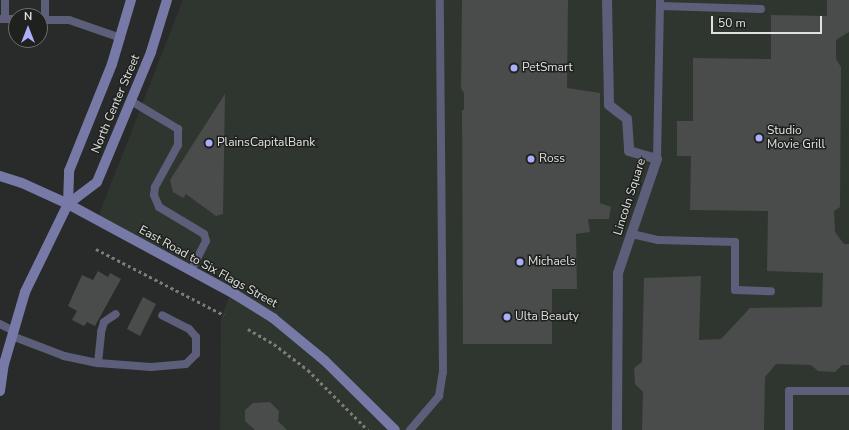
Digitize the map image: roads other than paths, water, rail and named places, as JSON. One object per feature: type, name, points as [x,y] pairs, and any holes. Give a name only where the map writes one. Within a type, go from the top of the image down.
[{"type":"main road","name":"North Center Street","points":[[0,391],[13,333],[26,292],[68,204],[69,171],[121,38],[131,0]]},
{"type":"main road","name":"North Center Street","points":[[68,204],[97,182],[152,52],[167,0]]},
{"type":"main road","name":"East Road to Six Flags Street","points":[[0,176],[22,183],[68,204],[191,270],[273,318],[325,361],[395,430]]},
{"type":"street","name":"Lincoln Square","points":[[607,0],[609,105],[627,119],[630,150],[658,159],[618,273],[617,430]]},
{"type":"lane","points":[[2,19],[5,0]]},
{"type":"lane","points":[[410,430],[439,396],[443,372],[440,0]]},
{"type":"lane","points":[[658,159],[660,3],[761,9]]},
{"type":"lane","points":[[48,20],[69,20],[121,38]]},
{"type":"lane","points":[[130,101],[178,129],[178,145],[155,187],[154,195],[159,207],[204,234],[206,241],[191,270]]},
{"type":"lane","points":[[632,234],[658,240],[735,242],[735,290],[771,291]]},
{"type":"lane","points":[[98,363],[101,332],[104,322],[116,314]]},
{"type":"lane","points":[[0,324],[13,333],[64,356],[98,363],[151,367],[186,364],[192,360],[196,354],[196,337],[189,329],[162,315]]},
{"type":"lane","points":[[789,430],[790,391],[849,391]]},
{"type":"place","name":"PetSmart","points":[[514,68]]},
{"type":"place","name":"Studio Movie Grill","points":[[759,138]]},
{"type":"place","name":"PlainsCapitalBank","points":[[209,143]]},
{"type":"place","name":"Ross","points":[[531,159]]},
{"type":"place","name":"Michaels","points":[[520,262]]},
{"type":"place","name":"Ulta Beauty","points":[[507,317]]}]
